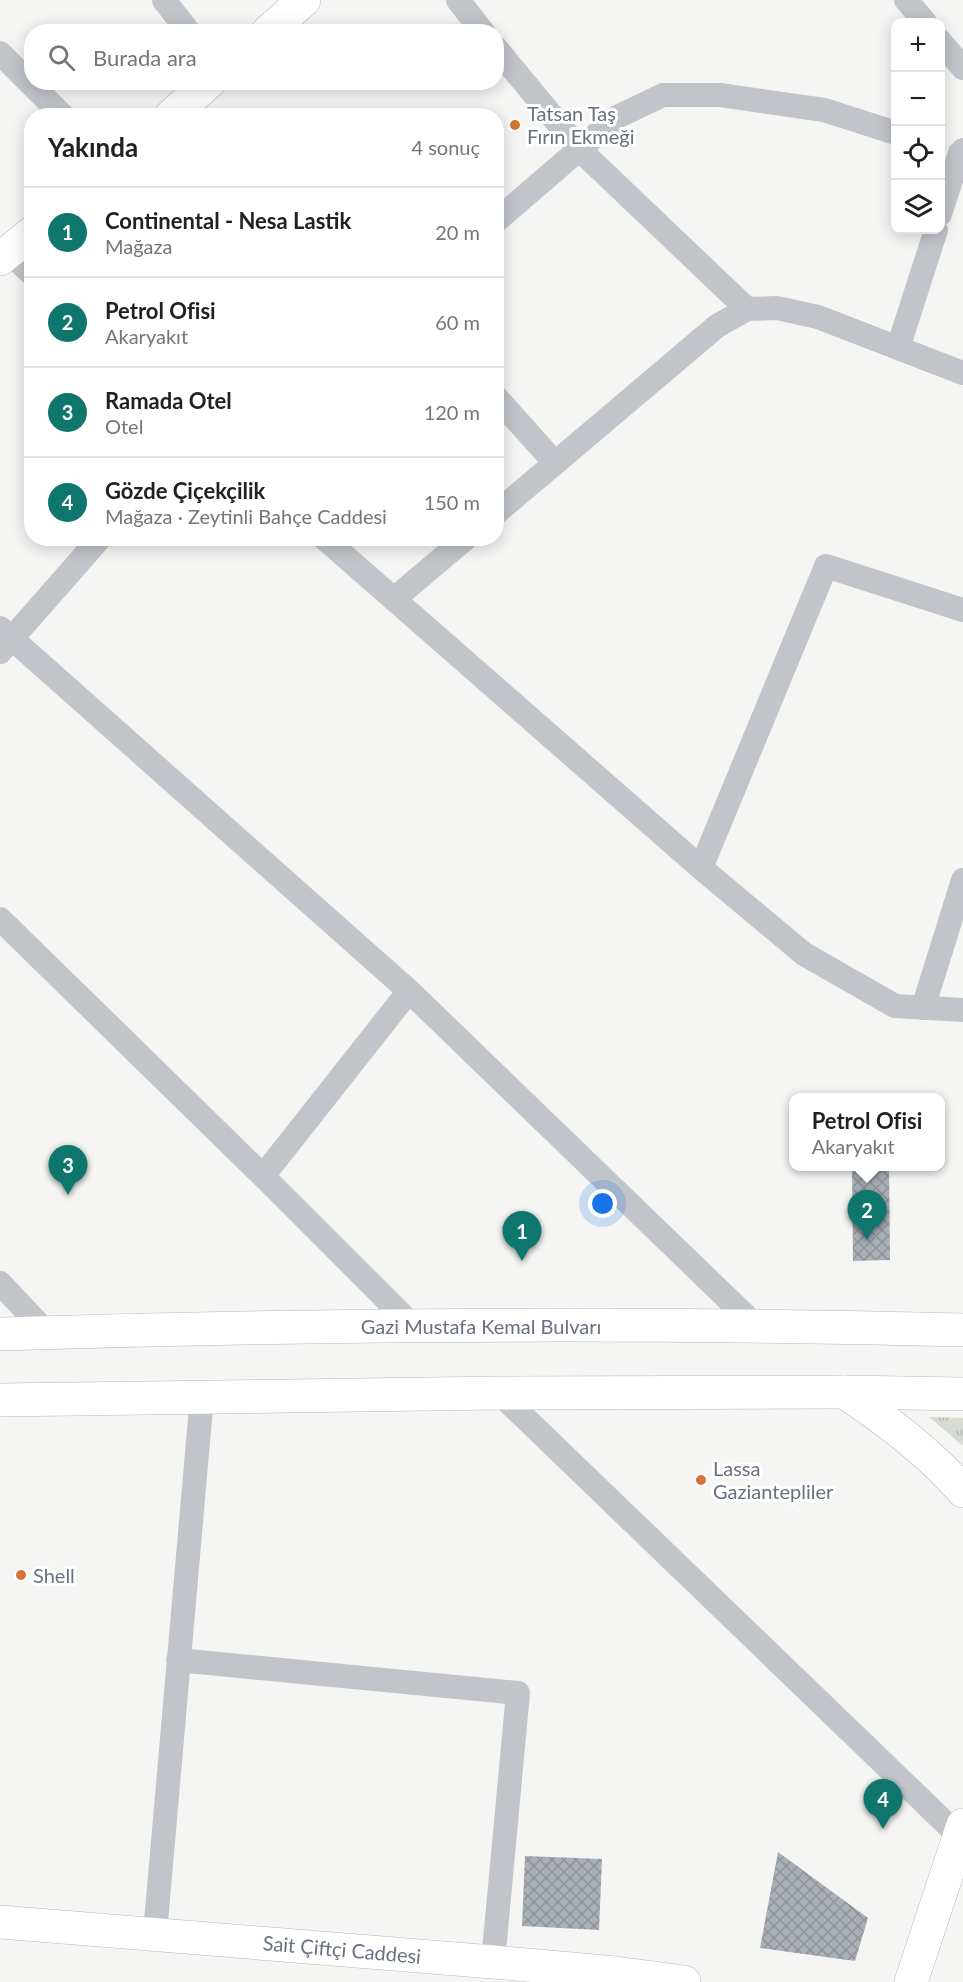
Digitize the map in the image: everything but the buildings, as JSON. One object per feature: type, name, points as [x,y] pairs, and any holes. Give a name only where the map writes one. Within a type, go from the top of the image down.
[{"type":"main road","points":[[277,24],[304,0]]},
{"type":"main road","points":[[180,108],[200,90]]},
{"type":"main road","name":"Gazi Mustafa Kemal Bulvarı","points":[[0,1334],[413,1326],[756,1325],[963,1330]]},
{"type":"main road","points":[[844,1392],[883,1417],[951,1477],[963,1491]]},
{"type":"main road","points":[[0,1400],[499,1393],[963,1394]]},
{"type":"main road","points":[[911,1982],[961,1830]]},
{"type":"main road","name":"Sait Çiftçi Caddesi","points":[[0,1922],[493,1962],[616,1973],[684,1982]]},
{"type":"street","points":[[164,0],[183,24]]},
{"type":"street","points":[[458,0],[477,24]]},
{"type":"street","points":[[906,0],[922,18]]},
{"type":"street","points":[[945,47],[963,68]]},
{"type":"street","points":[[0,53],[24,77]]},
{"type":"street","points":[[504,58],[580,150],[747,309]]},
{"type":"street","points":[[37,90],[55,108]]},
{"type":"street","points":[[504,215],[617,117],[663,95],[720,95],[824,110],[891,131]]},
{"type":"street","points":[[945,195],[957,151]]},
{"type":"street","points":[[898,348],[935,234]]},
{"type":"street","points":[[504,506],[717,326],[747,309],[777,308],[818,317],[963,373]]},
{"type":"street","points":[[504,406],[555,463]]},
{"type":"street","points":[[92,546],[4,640],[409,991],[756,1325]]},
{"type":"street","points":[[333,546],[701,868],[804,954],[895,1006],[963,1010]]},
{"type":"street","points":[[394,599],[457,546]]},
{"type":"street","points":[[701,868],[826,566],[963,610]]},
{"type":"street","points":[[923,1008],[963,880]]},
{"type":"street","points":[[0,920],[263,1176],[413,1326]]},
{"type":"street","points":[[263,1176],[409,991]]},
{"type":"street","points":[[0,1283],[47,1333]]},
{"type":"street","points":[[499,1393],[961,1830]]},
{"type":"street","points":[[155,1933],[202,1396]]},
{"type":"street","points":[[178,1660],[518,1693],[493,1962]]},
{"type":"green space","points":[[929,1417],[963,1418],[963,1446]]},
{"type":"place","name":"Tatsan Taş Fırın Ekmeği","points":[[515,125]]},
{"type":"place","name":"Ramada Otel","points":[[68,1195]]},
{"type":"place","name":"Petrol Ofisi","points":[[867,1240]]},
{"type":"place","name":"Continental - Nesa Lastik","points":[[522,1261]]},
{"type":"place","name":"Lassa Gaziantepliler","points":[[701,1480]]},
{"type":"place","name":"Shell","points":[[21,1575]]},
{"type":"place","name":"Gözde Çiçekçilik","points":[[883,1829]]}]
